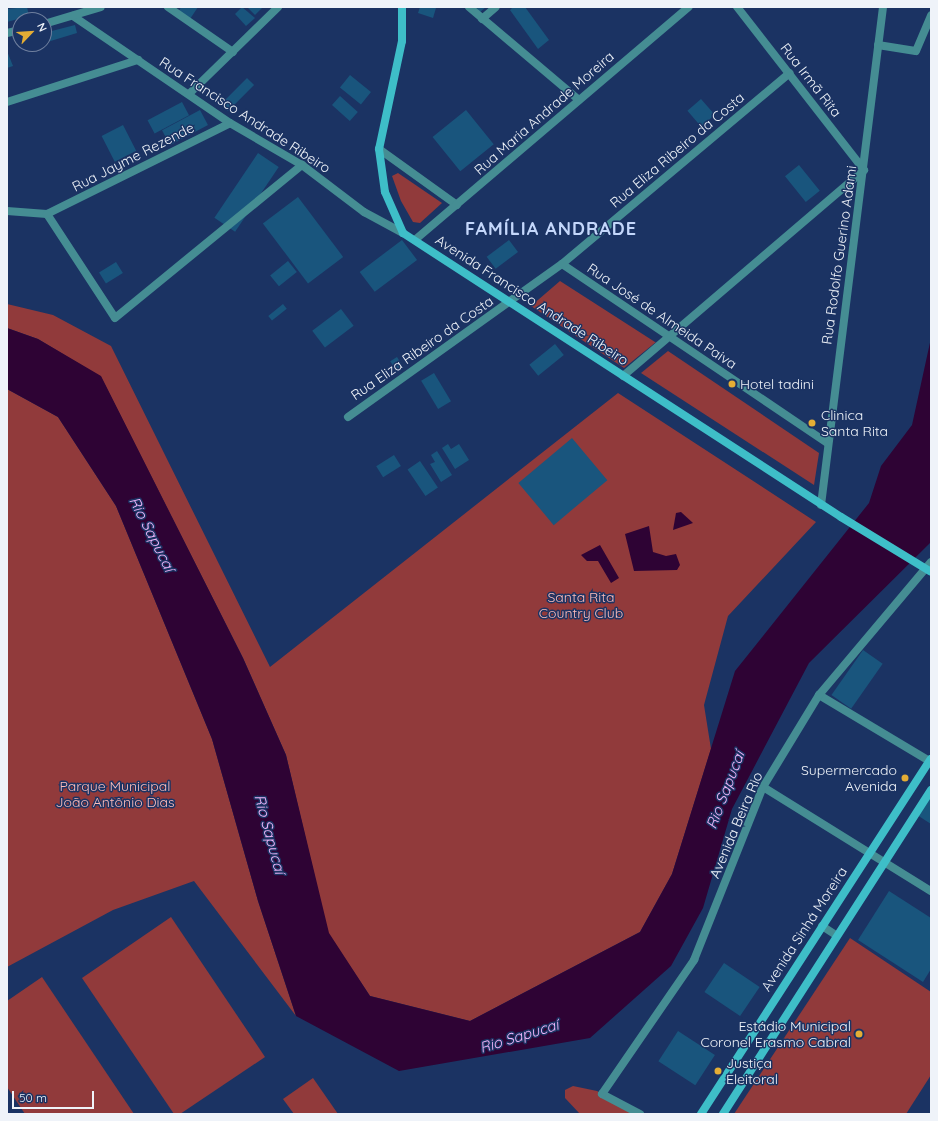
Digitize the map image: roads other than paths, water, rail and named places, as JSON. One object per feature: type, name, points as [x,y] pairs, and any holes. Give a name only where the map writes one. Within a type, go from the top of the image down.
[{"type":"main road","points":[[402,7],[402,41],[379,149],[385,192],[403,233]]},
{"type":"main road","name":"Avenida Francisco Andrade Ribeiro","points":[[403,233],[416,239],[821,505],[931,572]]},
{"type":"main road","name":"Avenida Sinhá Moreira","points":[[701,1114],[870,851],[931,761]]},
{"type":"main road","points":[[723,1114],[836,934],[931,790]]},
{"type":"street","points":[[52,22],[101,7]]},
{"type":"street","points":[[168,7],[233,52]]},
{"type":"street","points":[[190,93],[278,7]]},
{"type":"street","points":[[469,7],[579,100]]},
{"type":"street","points":[[482,19],[496,7]]},
{"type":"street","name":"Rua Maria Andrade Moreira","points":[[416,239],[689,7]]},
{"type":"street","name":"Rua Irmã Rita","points":[[737,7],[790,73],[864,170]]},
{"type":"street","name":"Rua Rodolfo Guerino Adami","points":[[821,505],[827,443],[864,170],[883,7]]},
{"type":"street","points":[[878,46],[916,51],[931,15]]},
{"type":"street","name":"Rua Francisco Andrade Ribeiro","points":[[73,16],[190,93],[230,123],[302,165],[364,212],[403,233]]},
{"type":"street","points":[[7,102],[138,60]]},
{"type":"street","name":"Rua Eliza Ribeiro da Costa","points":[[348,417],[511,302],[562,264],[790,73]]},
{"type":"street","name":"Rua Jayme Rezende","points":[[47,214],[230,123]]},
{"type":"street","points":[[379,149],[457,205]]},
{"type":"street","points":[[7,211],[47,214],[115,318],[302,165]]},
{"type":"street","points":[[623,376],[671,338],[864,170]]},
{"type":"street","name":"Rua José de Almeida Paiva","points":[[562,264],[827,443]]},
{"type":"street","name":"Avenida Beira Rio","points":[[640,1114],[602,1094],[694,960],[763,787],[819,695],[931,562]]},
{"type":"street","points":[[819,695],[931,761]]},
{"type":"street","points":[[763,787],[870,851],[931,891]]},
{"type":"street","points":[[822,926],[836,934]]},
{"type":"water","name":"Rio Sapucaí","points":[[7,328],[38,339],[101,376],[243,658],[286,755],[329,933],[370,996],[470,1021],[640,932],[672,874],[735,671],[869,503],[881,466],[912,425],[931,338],[931,542],[809,663],[732,809],[703,908],[671,966],[590,1038],[399,1071],[296,1016],[258,901],[212,739],[116,506],[58,417],[7,389]]},
{"type":"water","points":[[681,512],[693,523],[673,530],[676,513]]},
{"type":"water","points":[[649,526],[653,552],[666,556],[676,554],[680,565],[677,570],[634,571],[625,534]]},
{"type":"water","points":[[600,545],[619,578],[611,583],[598,561],[587,561],[581,555]]},
{"type":"place","name":"Hotel tadini","points":[[732,384]]},
{"type":"place","name":"Clinica Santa Rita","points":[[812,423]]},
{"type":"place","name":"Supermercado Avenida","points":[[905,778]]},
{"type":"place","name":"Estádio Municipal Coronel Erasmo Cabral","points":[[859,1034]]},
{"type":"place","name":"Justiça Eleitoral","points":[[718,1071]]},
{"type":"district","name":"FAMÍLIA ANDRADE","points":[[551,229]]},
{"type":"park label","name":"Santa Rita Country Club","points":[[581,606]]},
{"type":"park label","name":"Parque Municipal João Antônio Dias","points":[[115,794]]}]
